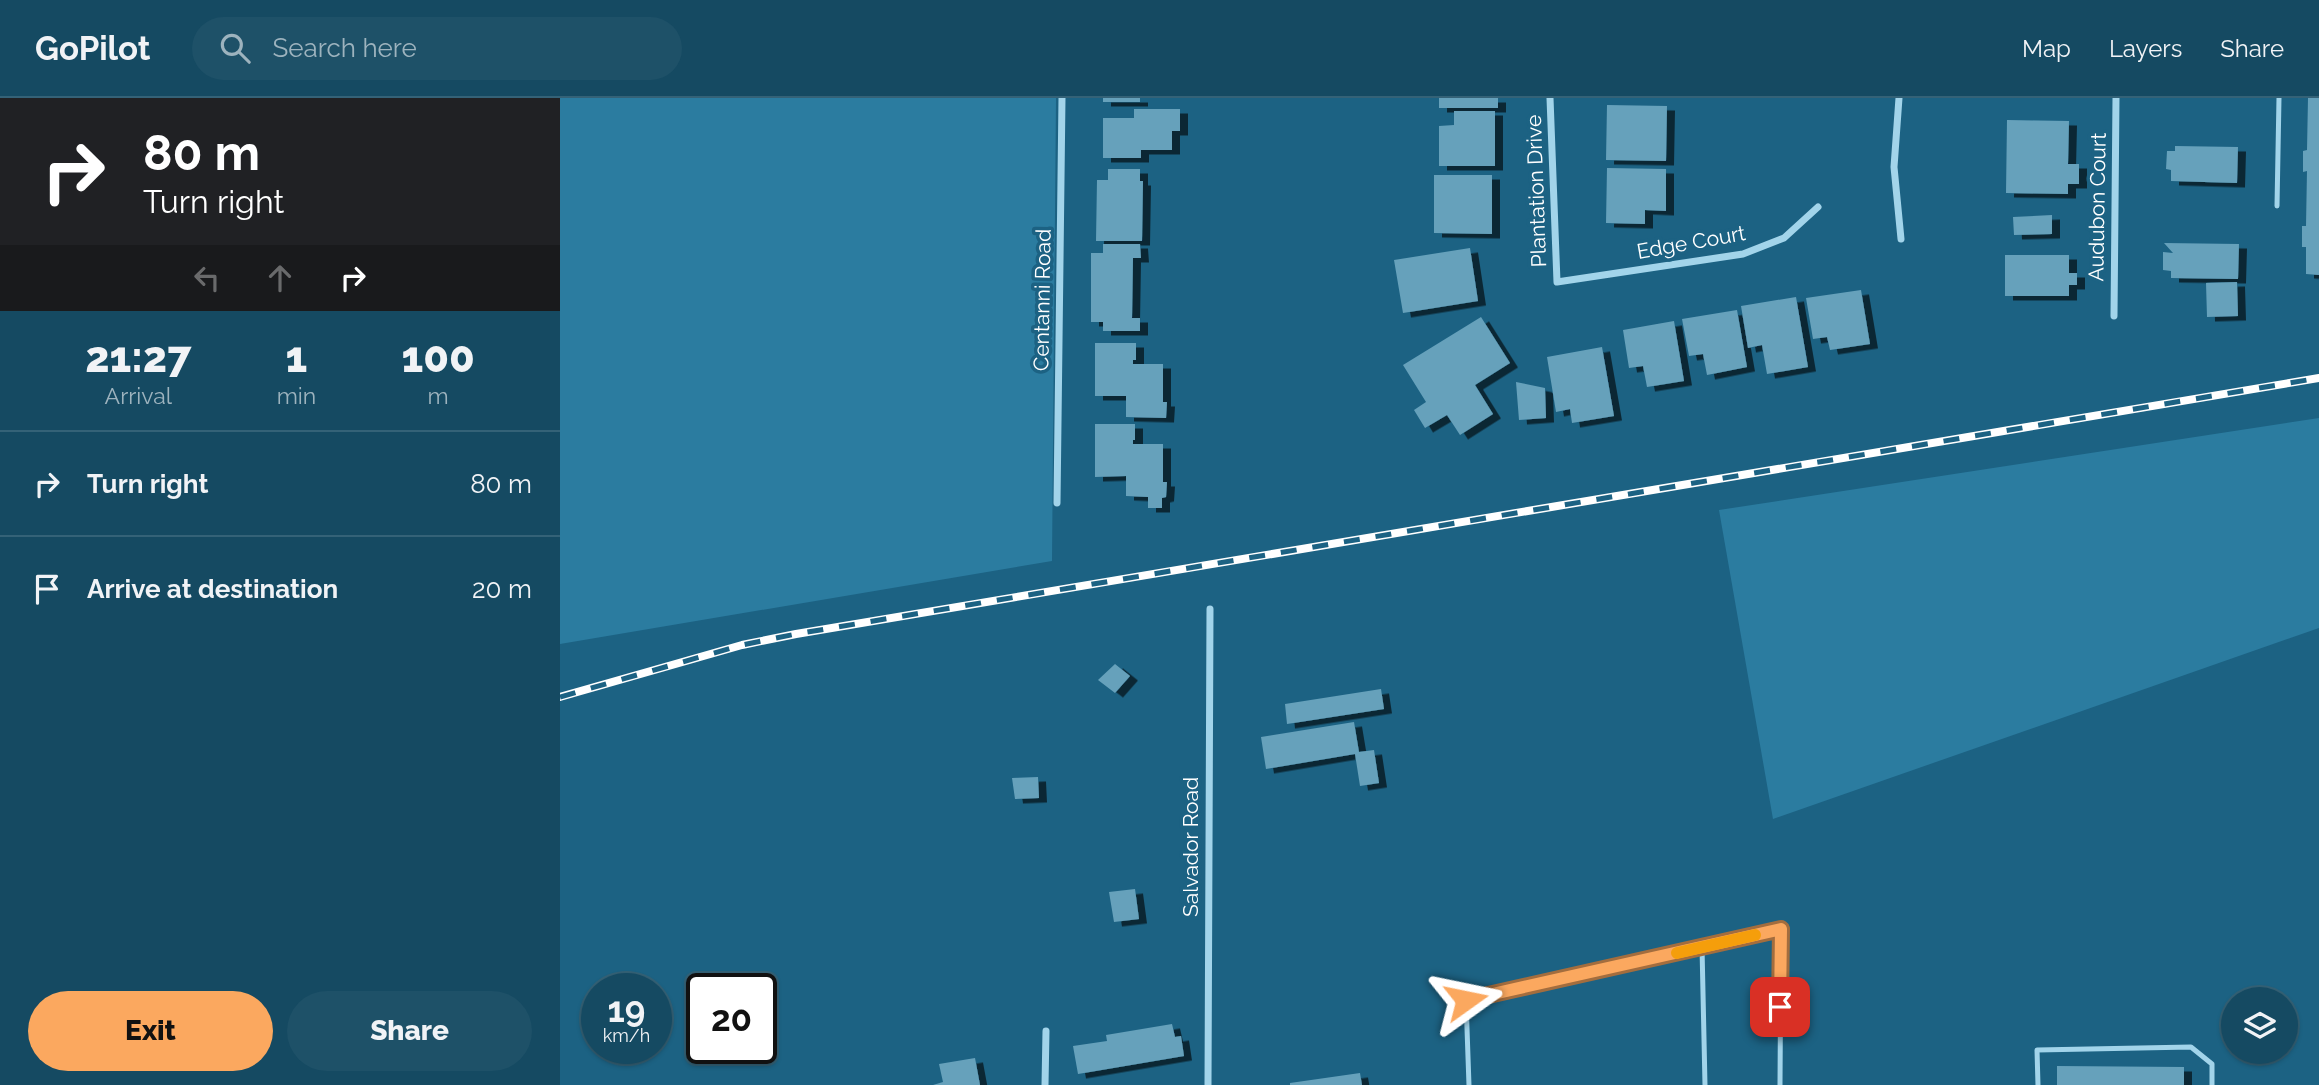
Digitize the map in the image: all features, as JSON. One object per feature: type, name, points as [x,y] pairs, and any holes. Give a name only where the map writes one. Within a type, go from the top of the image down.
[{"type":"street","name":"Centanni Road","points":[[1057,503],[1062,98]]},
{"type":"street","name":"Plantation Drive","points":[[1550,98],[1557,282]]},
{"type":"street","points":[[1899,98],[1894,167],[1901,239]]},
{"type":"street","name":"Audubon Court","points":[[2113,316],[2116,98]]},
{"type":"street","name":"Edge Court","points":[[1557,282],[1743,254],[1784,238],[1818,207]]},
{"type":"street","name":"Salvador Road","points":[[1208,1085],[1210,609]]},
{"type":"street","points":[[1045,1085],[1046,1031]]},
{"type":"lane","points":[[2277,206],[2279,98]]},
{"type":"lane","points":[[1469,1085],[1466,1000],[1781,929],[1780,1085]]},
{"type":"lane","points":[[1702,947],[1705,1085]]},
{"type":"lane","points":[[2038,1085],[2037,1050],[2191,1047],[2212,1064],[2212,1085]]},
{"type":"shaded area","points":[[560,98],[1056,98],[1052,561],[560,644]]},
{"type":"shaded area","points":[[2319,418],[2319,628],[1773,819],[1719,510]]},
{"type":"building","points":[[1103,98],[1140,98],[1140,102],[1103,102]]},
{"type":"building","points":[[1439,98],[1498,98],[1498,108],[1439,108]]},
{"type":"building","points":[[2308,98],[2319,98],[2319,275],[2306,274],[2306,247],[2302,247],[2302,226],[2306,226],[2307,171],[2303,172],[2303,151],[2307,150]]},
{"type":"building","points":[[1607,105],[1667,106],[1666,161],[1606,160]]},
{"type":"building","points":[[1134,109],[1180,109],[1180,131],[1172,131],[1172,150],[1141,150],[1141,158],[1103,158],[1103,118],[1134,118]]},
{"type":"building","points":[[1454,111],[1495,111],[1495,166],[1439,166],[1439,126],[1454,125]]},
{"type":"building","points":[[2007,120],[2069,121],[2068,164],[2079,164],[2079,184],[2068,184],[2068,194],[2006,193]]},
{"type":"building","points":[[2175,146],[2238,147],[2237,183],[2171,181],[2171,170],[2166,169],[2167,151],[2175,151]]},
{"type":"building","points":[[1607,168],[1666,169],[1666,211],[1645,210],[1645,224],[1606,223]]},
{"type":"building","points":[[1108,169],[1140,169],[1140,181],[1143,181],[1142,241],[1096,241],[1097,180],[1108,180]]},
{"type":"building","points":[[1434,175],[1492,175],[1492,234],[1434,233]]},
{"type":"building","points":[[2052,215],[2052,234],[2014,235],[2013,217]]},
{"type":"building","points":[[2164,243],[2239,244],[2238,279],[2171,278],[2171,271],[2163,270],[2163,252],[2173,253]]},
{"type":"building","points":[[1103,244],[1140,244],[1141,258],[1133,258],[1132,318],[1140,318],[1140,331],[1103,331],[1103,322],[1091,322],[1091,253],[1103,253]]},
{"type":"building","points":[[1470,248],[1478,301],[1403,313],[1394,260]]},
{"type":"building","points":[[2005,255],[2069,255],[2069,273],[2077,273],[2077,285],[2069,285],[2069,296],[2005,296]]},
{"type":"building","points":[[2237,282],[2238,316],[2207,317],[2206,283]]},
{"type":"building","points":[[1861,290],[1870,344],[1830,350],[1827,337],[1813,339],[1806,298]]},
{"type":"building","points":[[1796,297],[1808,367],[1767,374],[1762,345],[1748,348],[1741,306]]},
{"type":"building","points":[[1737,310],[1747,367],[1707,375],[1703,354],[1689,356],[1682,319]]},
{"type":"building","points":[[1481,317],[1510,363],[1475,385],[1493,414],[1460,435],[1447,415],[1425,428],[1414,410],[1426,402],[1403,365]]},
{"type":"building","points":[[1674,321],[1684,381],[1647,387],[1643,366],[1629,368],[1623,330]]},
{"type":"building","points":[[1095,343],[1136,343],[1136,360],[1133,360],[1133,364],[1163,364],[1163,402],[1167,402],[1166,418],[1126,417],[1126,396],[1095,396]]},
{"type":"building","points":[[1602,347],[1614,416],[1572,423],[1570,409],[1556,412],[1547,357]]},
{"type":"building","points":[[1516,382],[1545,388],[1546,418],[1519,420]]},
{"type":"building","points":[[1095,424],[1135,424],[1133,444],[1163,444],[1163,482],[1167,482],[1162,508],[1148,508],[1148,497],[1126,496],[1126,476],[1095,477]]},
{"type":"building","points":[[1115,664],[1130,676],[1115,693],[1098,680]]},
{"type":"building","points":[[1381,689],[1384,709],[1287,724],[1285,704]]},
{"type":"building","points":[[1354,722],[1359,752],[1374,750],[1379,783],[1360,786],[1355,754],[1266,769],[1261,737]]},
{"type":"building","points":[[1038,777],[1039,798],[1015,799],[1012,778]]},
{"type":"building","points":[[1135,889],[1139,919],[1114,922],[1109,892]]},
{"type":"building","points":[[1172,1024],[1175,1037],[1181,1036],[1184,1056],[1078,1074],[1073,1046],[1107,1041],[1106,1035]]},
{"type":"building","points":[[975,1058],[980,1085],[933,1085],[943,1082],[939,1064]]},
{"type":"building","points":[[2057,1066],[2184,1067],[2184,1085],[2057,1085]]},
{"type":"building","points":[[1360,1073],[1362,1085],[1290,1085],[1290,1083]]},
{"type":"railway","points":[[560,697],[742,645],[796,634],[2319,378]]},
{"type":"slow traffic","points":[[1677,953],[1755,935]]},
{"type":"route","points":[[1466,1000],[1781,929],[1780,1007]]}]
